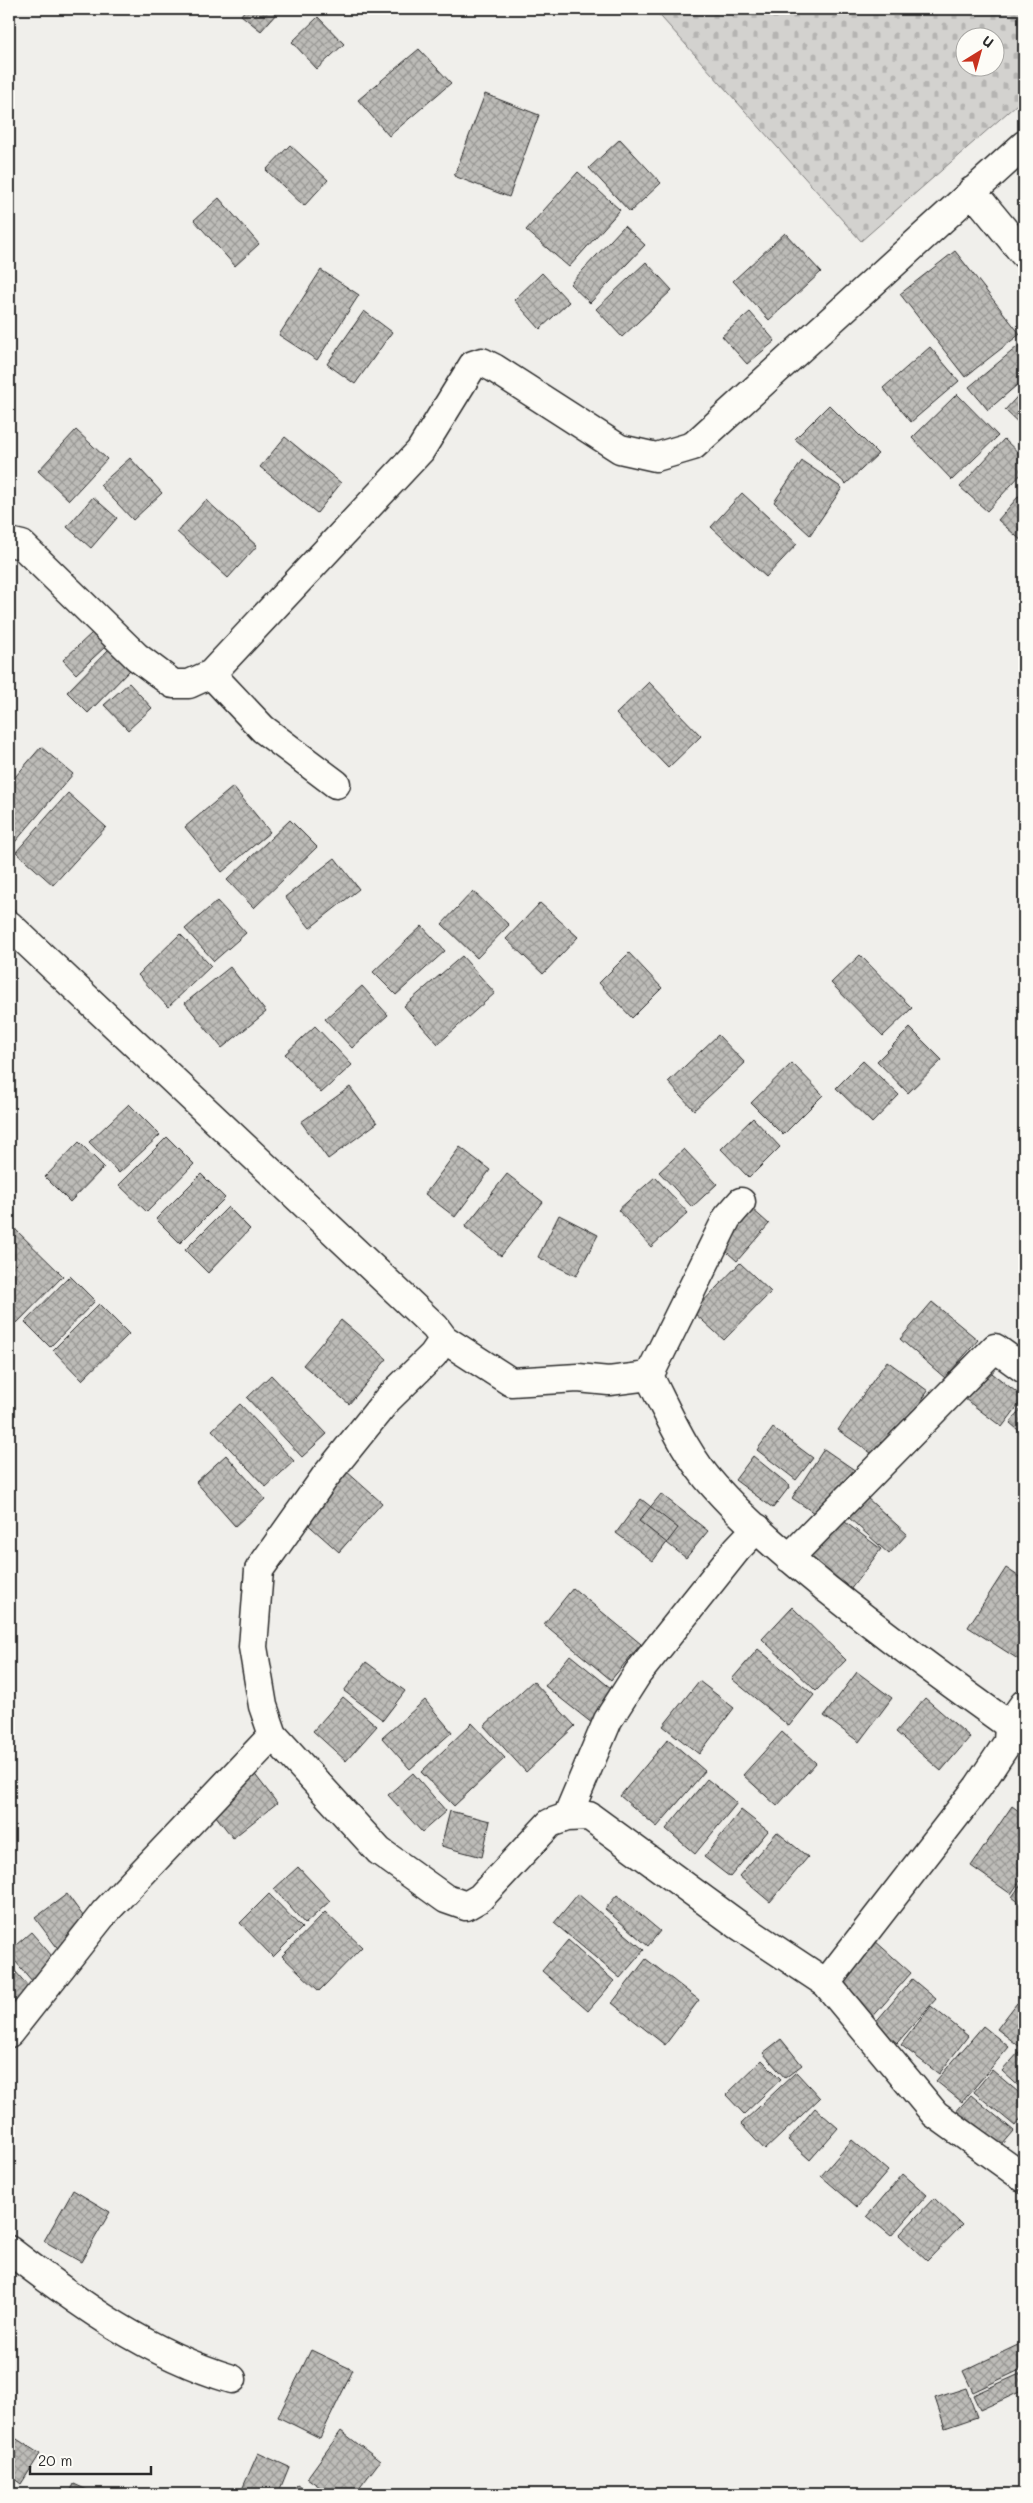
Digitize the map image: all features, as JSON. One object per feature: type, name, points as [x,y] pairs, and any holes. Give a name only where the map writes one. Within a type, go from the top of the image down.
[{"type":"street","points":[[9,542],[22,545],[136,657],[172,684],[189,684],[211,674],[420,451],[473,365],[482,362],[494,368],[620,449],[656,457],[693,446],[1024,145]]},
{"type":"street","points":[[972,191],[1024,254]]},
{"type":"street","points":[[211,674],[263,729],[336,784]]},
{"type":"street","points":[[9,925],[428,1321],[444,1339],[511,1382],[578,1378],[609,1382],[649,1376]]},
{"type":"street","points":[[649,1376],[727,1218],[741,1202]]},
{"type":"street","points":[[444,1339],[433,1355],[387,1400],[325,1477],[259,1570],[253,1647],[263,1706],[273,1735],[379,1851],[446,1899],[466,1906],[480,1898],[550,1823],[567,1817],[589,1816],[738,1924],[826,1983],[935,2114],[1024,2178]]},
{"type":"street","points":[[789,1558],[995,1348],[1024,1369]]},
{"type":"street","points":[[649,1376],[684,1443],[714,1486],[789,1558],[898,1646],[1017,1714],[1008,1742],[978,1787],[826,1983]]},
{"type":"street","points":[[567,1817],[608,1720],[638,1673],[737,1549],[757,1528]]},
{"type":"street","points":[[9,2033],[104,1913],[273,1735]]},
{"type":"street","points":[[9,2250],[64,2292],[150,2347],[186,2364],[232,2378]]},
{"type":"green space","points":[[654,9],[1024,9],[1024,98],[861,241]]},
{"type":"building","points":[[246,9],[271,9],[277,13],[261,31],[241,15]]},
{"type":"building","points":[[318,17],[344,44],[317,69],[292,42]]},
{"type":"building","points":[[419,49],[451,83],[389,136],[358,100]]},
{"type":"building","points":[[485,94],[539,115],[509,197],[454,176]]},
{"type":"building","points":[[620,139],[661,183],[630,212],[589,168]]},
{"type":"building","points":[[290,145],[328,180],[304,206],[266,170]]},
{"type":"building","points":[[578,172],[620,210],[569,267],[526,230]]},
{"type":"building","points":[[219,198],[259,244],[235,266],[194,220]]},
{"type":"building","points":[[624,226],[645,245],[590,303],[570,284]]},
{"type":"building","points":[[785,233],[821,272],[769,320],[733,281]]},
{"type":"building","points":[[955,251],[1020,334],[965,377],[900,294]]},
{"type":"building","points":[[646,262],[672,290],[622,337],[596,309]]},
{"type":"building","points":[[321,270],[359,295],[317,360],[279,335]]},
{"type":"building","points":[[542,273],[569,302],[540,329],[514,300]]},
{"type":"building","points":[[364,311],[392,332],[355,384],[327,364]]},
{"type":"building","points":[[750,312],[775,341],[747,364],[722,336]]},
{"type":"building","points":[[1023,342],[1024,379],[988,410],[969,387]]},
{"type":"building","points":[[930,347],[959,381],[911,422],[883,388]]},
{"type":"building","points":[[1024,389],[1024,428],[1005,410]]},
{"type":"building","points":[[957,394],[998,436],[952,480],[912,438]]},
{"type":"building","points":[[829,405],[878,454],[846,484],[795,439]]},
{"type":"building","points":[[76,430],[107,459],[69,500],[38,471]]},
{"type":"building","points":[[285,437],[341,483],[317,513],[260,467]]},
{"type":"building","points":[[1004,439],[1024,458],[1024,471],[987,511],[960,487]]},
{"type":"building","points":[[130,458],[162,493],[133,520],[100,485]]},
{"type":"building","points":[[802,461],[842,488],[810,535],[774,502]]},
{"type":"building","points":[[1024,490],[1024,543],[998,520]]},
{"type":"building","points":[[742,493],[797,544],[766,577],[711,527]]},
{"type":"building","points":[[93,497],[117,518],[91,548],[67,527]]},
{"type":"building","points":[[206,500],[257,546],[228,578],[177,532]]},
{"type":"building","points":[[93,632],[106,646],[76,674],[63,660]]},
{"type":"building","points":[[112,646],[133,667],[88,713],[67,692]]},
{"type":"building","points":[[649,682],[701,736],[668,768],[616,714]]},
{"type":"building","points":[[129,683],[152,708],[128,730],[104,705]]},
{"type":"building","points":[[41,747],[73,774],[10,848],[9,784]]},
{"type":"building","points":[[233,787],[270,832],[222,872],[185,827]]},
{"type":"building","points":[[68,793],[106,827],[53,885],[16,852]]},
{"type":"building","points":[[290,820],[317,847],[254,908],[227,880]]},
{"type":"building","points":[[335,858],[359,889],[310,928],[285,897]]},
{"type":"building","points":[[473,891],[509,925],[477,958],[442,924]]},
{"type":"building","points":[[217,901],[246,933],[214,961],[185,929]]},
{"type":"building","points":[[540,903],[578,937],[543,974],[506,939]]},
{"type":"building","points":[[422,926],[445,951],[396,995],[373,972]]},
{"type":"building","points":[[180,934],[211,966],[168,1007],[138,975]]},
{"type":"building","points":[[629,953],[662,988],[632,1018],[599,983]]},
{"type":"building","points":[[860,955],[912,1008],[883,1036],[831,983]]},
{"type":"building","points":[[462,956],[495,993],[438,1044],[404,1006]]},
{"type":"building","points":[[230,967],[266,1012],[222,1048],[185,1003]]},
{"type":"building","points":[[362,986],[388,1015],[352,1048],[325,1019]]},
{"type":"building","points":[[315,1026],[352,1065],[321,1093],[285,1054]]},
{"type":"building","points":[[910,1028],[942,1060],[908,1093],[877,1061]]},
{"type":"building","points":[[718,1035],[745,1063],[694,1110],[668,1082]]},
{"type":"building","points":[[863,1061],[899,1095],[872,1123],[836,1088]]},
{"type":"building","points":[[792,1063],[823,1095],[783,1135],[751,1103]]},
{"type":"building","points":[[350,1087],[377,1123],[328,1159],[301,1122]]},
{"type":"building","points":[[129,1104],[160,1135],[119,1173],[89,1142]]},
{"type":"building","points":[[753,1118],[780,1147],[749,1178],[721,1149]]},
{"type":"building","points":[[167,1137],[194,1164],[147,1212],[119,1185]]},
{"type":"building","points":[[79,1142],[104,1167],[70,1202],[45,1177]]},
{"type":"building","points":[[460,1147],[490,1170],[455,1217],[425,1194]]},
{"type":"building","points":[[684,1149],[717,1184],[692,1207],[659,1172]]},
{"type":"building","points":[[1024,1152],[1024,1163],[1019,1157]]},
{"type":"building","points":[[201,1174],[225,1198],[180,1243],[156,1219]]},
{"type":"building","points":[[507,1174],[543,1202],[501,1256],[465,1227]]},
{"type":"building","points":[[655,1177],[688,1213],[651,1247],[618,1210]]},
{"type":"building","points":[[228,1207],[250,1229],[208,1273],[185,1250]]},
{"type":"building","points":[[751,1208],[769,1224],[737,1261],[719,1245]]},
{"type":"building","points":[[559,1215],[598,1235],[576,1276],[538,1257]]},
{"type":"building","points":[[15,1229],[63,1276],[17,1323],[9,1315],[9,1235]]},
{"type":"building","points":[[740,1263],[771,1292],[724,1340],[693,1312]]},
{"type":"building","points":[[70,1276],[95,1301],[50,1347],[25,1322]]},
{"type":"building","points":[[932,1302],[978,1340],[945,1378],[900,1339]]},
{"type":"building","points":[[99,1304],[129,1334],[82,1380],[53,1350]]},
{"type":"building","points":[[341,1320],[387,1359],[349,1404],[303,1365]]},
{"type":"building","points":[[887,1361],[928,1391],[881,1460],[838,1430]]},
{"type":"building","points":[[988,1370],[1024,1398],[1002,1427],[965,1399]]},
{"type":"building","points":[[271,1375],[327,1434],[302,1457],[247,1398]]},
{"type":"building","points":[[240,1404],[294,1461],[266,1487],[212,1430]]},
{"type":"building","points":[[1024,1405],[1024,1435],[1010,1423]]},
{"type":"building","points":[[773,1428],[813,1458],[796,1480],[757,1450]]},
{"type":"building","points":[[824,1449],[856,1471],[823,1519],[792,1498]]},
{"type":"building","points":[[226,1455],[265,1499],[235,1526],[196,1482]]},
{"type":"building","points":[[753,1456],[790,1486],[773,1508],[735,1480]]},
{"type":"building","points":[[346,1471],[382,1503],[339,1552],[303,1520]]},
{"type":"building","points":[[661,1494],[708,1531],[686,1558],[639,1521]]},
{"type":"building","points":[[866,1497],[907,1534],[889,1554],[848,1517]]},
{"type":"building","points":[[641,1499],[678,1528],[653,1561],[616,1533]]},
{"type":"building","points":[[837,1516],[881,1549],[850,1590],[806,1557]]},
{"type":"building","points":[[1006,1568],[1024,1580],[1024,1657],[1021,1661],[968,1627]]},
{"type":"building","points":[[573,1588],[641,1644],[611,1680],[544,1624]]},
{"type":"building","points":[[792,1607],[846,1660],[816,1691],[762,1639]]},
{"type":"building","points":[[758,1649],[814,1695],[789,1726],[732,1679]]},
{"type":"building","points":[[570,1655],[617,1693],[593,1724],[545,1686]]},
{"type":"building","points":[[366,1662],[405,1691],[383,1720],[344,1691]]},
{"type":"building","points":[[857,1672],[892,1698],[859,1742],[824,1716]]},
{"type":"building","points":[[533,1681],[575,1726],[526,1772],[484,1726]]},
{"type":"building","points":[[699,1681],[734,1708],[699,1754],[663,1726]]},
{"type":"building","points":[[343,1697],[377,1726],[346,1761],[313,1731]]},
{"type":"building","points":[[925,1698],[970,1737],[941,1771],[896,1732]]},
{"type":"building","points":[[425,1700],[452,1732],[410,1769],[382,1738]]},
{"type":"building","points":[[472,1723],[505,1758],[454,1806],[421,1772]]},
{"type":"building","points":[[782,1732],[816,1763],[777,1806],[743,1775]]},
{"type":"building","points":[[668,1739],[705,1771],[657,1827],[620,1796]]},
{"type":"building","points":[[253,1772],[277,1803],[233,1838],[208,1806]]},
{"type":"building","points":[[413,1773],[446,1811],[422,1832],[388,1795]]},
{"type":"building","points":[[707,1779],[737,1803],[695,1854],[666,1829]]},
{"type":"building","points":[[1012,1806],[1024,1815],[1024,1875],[1011,1894],[971,1866]]},
{"type":"building","points":[[741,1810],[768,1831],[730,1877],[704,1857]]},
{"type":"building","points":[[450,1811],[490,1821],[482,1857],[441,1846]]},
{"type":"building","points":[[777,1832],[808,1857],[770,1902],[739,1876]]},
{"type":"building","points":[[298,1867],[330,1901],[305,1924],[274,1889]]},
{"type":"building","points":[[1024,1880],[1024,1906],[1012,1897]]},
{"type":"building","points":[[67,1894],[91,1927],[59,1950],[35,1918]]},
{"type":"building","points":[[269,1894],[302,1928],[273,1957],[240,1923]]},
{"type":"building","points":[[578,1894],[644,1950],[620,1978],[554,1923]]},
{"type":"building","points":[[617,1895],[660,1931],[648,1946],[605,1909]]},
{"type":"building","points":[[325,1912],[362,1947],[319,1991],[282,1956]]},
{"type":"building","points":[[31,1932],[59,1964],[39,1989],[9,1954],[9,1951]]},
{"type":"building","points":[[568,1940],[614,1981],[588,2011],[542,1971]]},
{"type":"building","points":[[874,1940],[911,1973],[870,2020],[833,1987]]},
{"type":"building","points":[[646,1959],[699,2000],[665,2045],[612,2003]]},
{"type":"building","points":[[9,1964],[34,1993],[19,2006],[9,1994]]},
{"type":"building","points":[[912,1979],[936,1999],[897,2043],[874,2024]]},
{"type":"building","points":[[1017,2003],[1024,2009],[1024,2050],[997,2029]]},
{"type":"building","points":[[931,2006],[968,2036],[939,2074],[901,2045]]},
{"type":"building","points":[[983,2026],[1009,2047],[962,2102],[936,2081]]},
{"type":"building","points":[[781,2039],[802,2065],[785,2078],[763,2053]]},
{"type":"building","points":[[1020,2051],[1024,2054],[1024,2091],[1002,2071]]},
{"type":"building","points":[[762,2060],[781,2079],[744,2114],[726,2095]]},
{"type":"building","points":[[992,2070],[1024,2097],[1024,2115],[1015,2126],[974,2092]]},
{"type":"building","points":[[796,2072],[820,2098],[765,2150],[741,2124]]},
{"type":"building","points":[[971,2095],[1014,2131],[996,2152],[953,2115]]},
{"type":"building","points":[[815,2108],[838,2128],[810,2160],[788,2140]]},
{"type":"building","points":[[852,2140],[888,2171],[857,2207],[821,2176]]},
{"type":"building","points":[[903,2174],[927,2195],[891,2236],[867,2216]]},
{"type":"building","points":[[73,2190],[110,2212],[81,2262],[44,2241]]},
{"type":"building","points":[[934,2198],[962,2225],[927,2261],[899,2235]]},
{"type":"building","points":[[1022,2343],[1024,2348],[1024,2368],[973,2392],[963,2371]]},
{"type":"building","points":[[311,2350],[353,2370],[320,2438],[278,2417]]},
{"type":"building","points":[[1024,2372],[1024,2390],[980,2410],[973,2395]]},
{"type":"building","points":[[966,2388],[977,2417],[945,2428],[935,2398]]},
{"type":"building","points":[[341,2431],[380,2461],[355,2494],[330,2494],[307,2478]]},
{"type":"building","points":[[9,2434],[40,2454],[21,2484],[9,2475]]},
{"type":"building","points":[[258,2453],[289,2467],[278,2494],[240,2494]]},
{"type":"building","points":[[74,2484],[96,2494],[69,2494]]},
{"type":"building","points":[[297,2485],[312,2494],[291,2494]]}]
